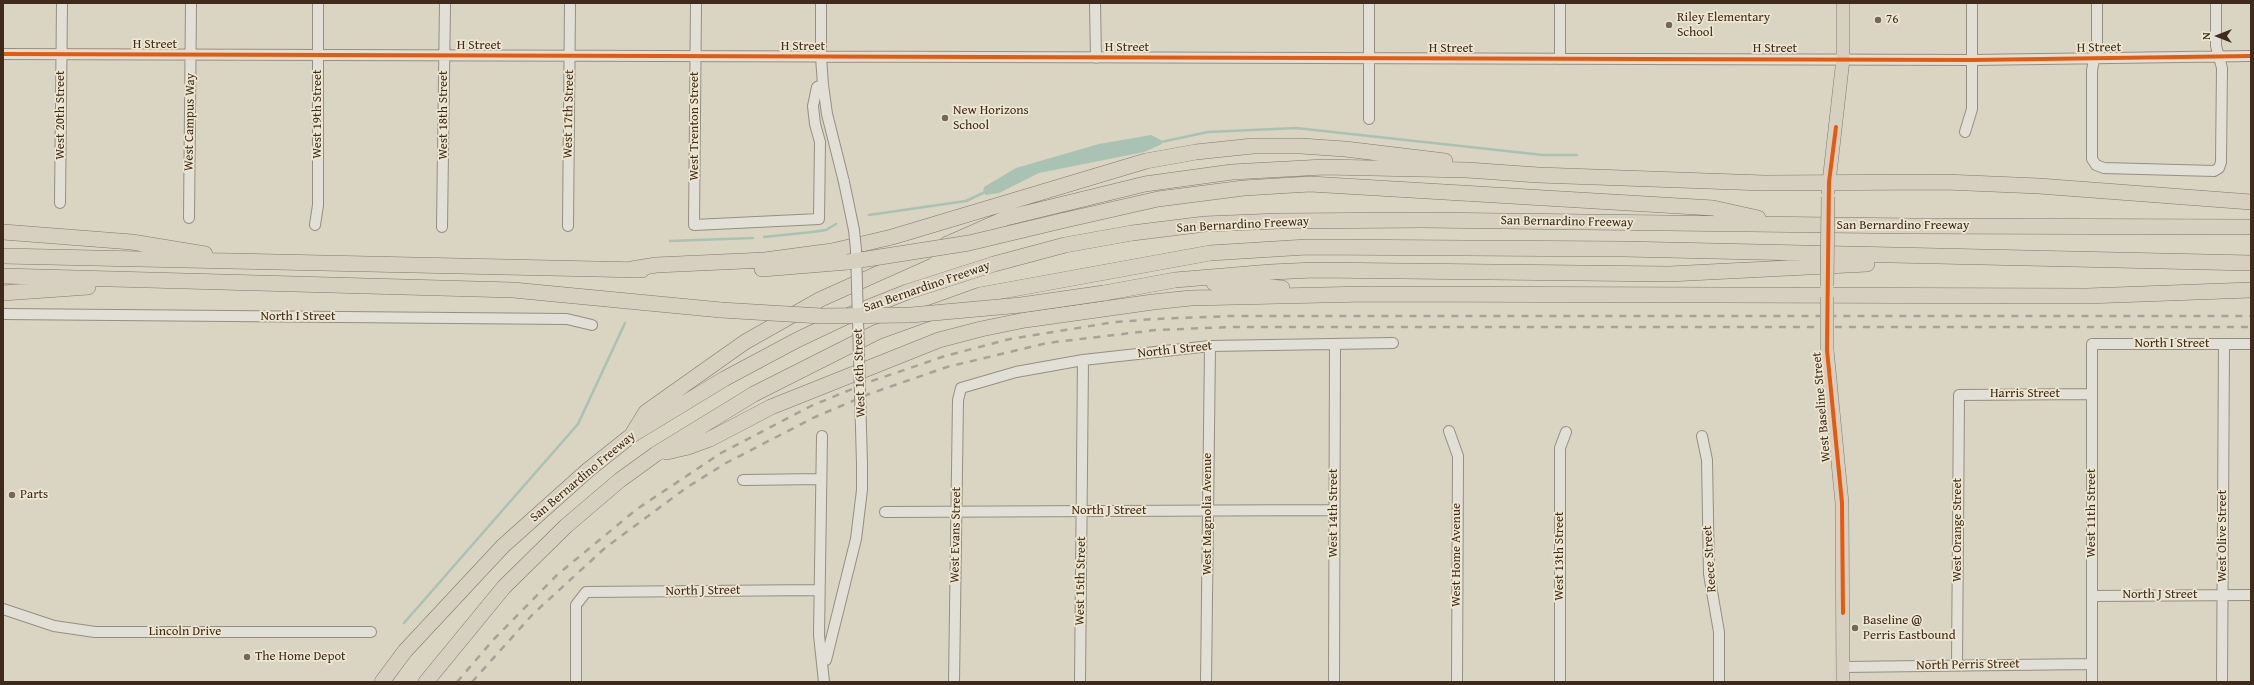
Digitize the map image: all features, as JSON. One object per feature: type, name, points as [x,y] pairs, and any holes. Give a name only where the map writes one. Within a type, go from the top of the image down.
[{"type":"highway","points":[[632,269],[653,265],[766,260],[832,251],[892,237],[1146,161],[1196,152],[1253,146],[1301,146],[1345,149],[1461,163],[1467,170]]},
{"type":"highway","points":[[632,435],[646,412],[745,342],[821,299],[1006,218],[1145,184],[1232,172],[1324,167],[1467,170],[1538,175],[1764,183],[1828,190],[1960,182],[2251,202]]},
{"type":"highway","points":[[3,256],[632,269],[656,273],[779,269],[848,262],[969,243],[1158,199],[1244,188],[1310,184],[1713,208],[1786,224]]},
{"type":"highway","name":"San Bernardino Freeway","points":[[382,682],[406,651],[503,546],[588,470],[632,435],[731,376],[796,340],[854,313],[907,292],[994,264],[1065,245],[1132,233],[1205,224],[1279,221],[1424,220],[2251,227]]},
{"type":"highway","points":[[3,232],[132,242],[256,262]]},
{"type":"highway","name":"San Bernardino Freeway","points":[[426,682],[504,587],[560,532],[620,480],[656,454],[754,394],[856,342],[877,332],[987,293],[1210,253],[1306,247],[1624,249],[2251,263]]},
{"type":"highway","points":[[3,276],[513,290],[721,310],[821,316],[911,315],[1021,305],[1104,293],[1175,280],[1237,273],[1314,270],[1669,274],[1989,257]]},
{"type":"highway","points":[[3,293],[55,290],[149,280]]},
{"type":"highway","points":[[1175,280],[1366,294]]},
{"type":"highway","points":[[656,454],[688,447],[710,439],[772,407],[932,342],[981,328],[1072,312],[1171,300],[1366,294],[2120,296],[2251,290]]},
{"type":"main road","name":"West Baseline Street","points":[[1843,3],[1843,59],[1828,190],[1827,296],[1827,350],[1842,503],[1843,682]]},
{"type":"street","name":"West 20th Street","points":[[60,203],[62,3]]},
{"type":"street","name":"West Campus Way","points":[[189,218],[191,3]]},
{"type":"street","name":"West 19th Street","points":[[315,225],[318,205],[318,3]]},
{"type":"street","name":"West 18th Street","points":[[442,227],[444,3]]},
{"type":"street","name":"West 17th Street","points":[[568,226],[570,3]]},
{"type":"street","name":"West Trenton Street","points":[[696,3],[694,225],[819,219],[820,142],[815,124],[813,106],[815,90],[817,87],[824,85]]},
{"type":"street","name":"West 16th Street","points":[[821,3],[821,57],[827,114],[844,182],[854,230],[856,250],[862,464],[862,490],[856,539],[834,621],[824,670]]},
{"type":"street","points":[[1095,3],[1096,58]]},
{"type":"street","points":[[1369,3],[1369,119]]},
{"type":"street","points":[[1560,3],[1560,59]]},
{"type":"street","points":[[1966,132],[1972,109],[1972,3]]},
{"type":"street","points":[[2097,3],[2097,46],[2092,70],[2092,159],[2096,165],[2104,168],[2206,171],[2214,171],[2219,168],[2221,162],[2222,68],[2216,46],[2216,3]]},
{"type":"street","name":"H Street","points":[[3,54],[1972,60],[2251,56]]},
{"type":"street","name":"North I Street","points":[[3,314],[567,319],[592,325]]},
{"type":"street","name":"North I Street","points":[[961,388],[1016,372],[1083,360],[1210,346],[1393,343]]},
{"type":"street","name":"West 14th Street","points":[[1334,682],[1333,510],[1335,344]]},
{"type":"street","name":"North I Street","points":[[2092,344],[2251,344]]},
{"type":"street","name":"West 11th Street","points":[[2092,344],[2092,682]]},
{"type":"street","name":"West Olive Street","points":[[2222,682],[2224,344]]},
{"type":"street","name":"West Magnolia Avenue","points":[[1206,682],[1210,346]]},
{"type":"street","name":"West 15th Street","points":[[1080,682],[1083,360]]},
{"type":"street","name":"West Evans Street","points":[[954,682],[958,400],[961,388]]},
{"type":"street","name":"Harris Street","points":[[1958,395],[2092,394]]},
{"type":"street","name":"West Orange Street","points":[[1957,665],[1958,395]]},
{"type":"street","name":"West Home Avenue","points":[[1449,430],[1458,456],[1457,682]]},
{"type":"street","name":"West 13th Street","points":[[1560,682],[1560,448],[1566,432]]},
{"type":"street","name":"West 16th Street","points":[[822,436],[819,635],[824,670],[824,682]]},
{"type":"street","name":"Reece Street","points":[[1702,436],[1707,460],[1709,574],[1719,632],[1719,682]]},
{"type":"street","points":[[743,480],[821,479]]},
{"type":"street","name":"North J Street","points":[[885,512],[1333,510]]},
{"type":"street","name":"North J Street","points":[[576,682],[576,605],[586,592],[819,590]]},
{"type":"street","name":"North J Street","points":[[2093,596],[2251,595]]},
{"type":"street","name":"Lincoln Drive","points":[[3,609],[54,626],[95,632],[371,632]]},
{"type":"street","name":"North Perris Street","points":[[1843,667],[2092,664]]},
{"type":"shaded area","points":[[1151,135],[1161,140],[1162,144],[1144,152],[1039,173],[999,193],[986,195],[983,193],[984,187],[1016,168],[1099,144]]},
{"type":"waterway","points":[[1161,142],[1208,132],[1296,128],[1543,155],[1577,155]]},
{"type":"waterway","points":[[869,215],[966,201],[983,193]]},
{"type":"waterway","points":[[764,237],[826,230],[836,224]]},
{"type":"waterway","points":[[670,241],[753,238]]},
{"type":"waterway","points":[[404,623],[578,424],[625,323]]},
{"type":"railway","points":[[457,682],[494,639],[557,575],[637,509],[721,453],[811,406],[869,382],[945,356],[1010,339],[1115,322],[1230,316],[2251,316]]},
{"type":"railway","points":[[472,682],[533,614],[605,548],[686,488],[726,463],[815,417],[869,394],[947,367],[1047,343],[1156,330],[1231,327],[2251,327]]},
{"type":"cycle path","points":[[3,54],[1972,60],[2251,56]]},
{"type":"cycle path","points":[[1836,127],[1829,182],[1827,350],[1842,503],[1843,613]]},
{"type":"place","name":"76","points":[[1878,20]]},
{"type":"place","name":"Riley Elementary School","points":[[1669,25]]},
{"type":"place","name":"New Horizons School","points":[[945,118]]},
{"type":"place","name":"Parts","points":[[12,495]]},
{"type":"place","name":"Baseline @ Perris Eastbound","points":[[1855,628]]},
{"type":"place","name":"The Home Depot","points":[[247,657]]}]
